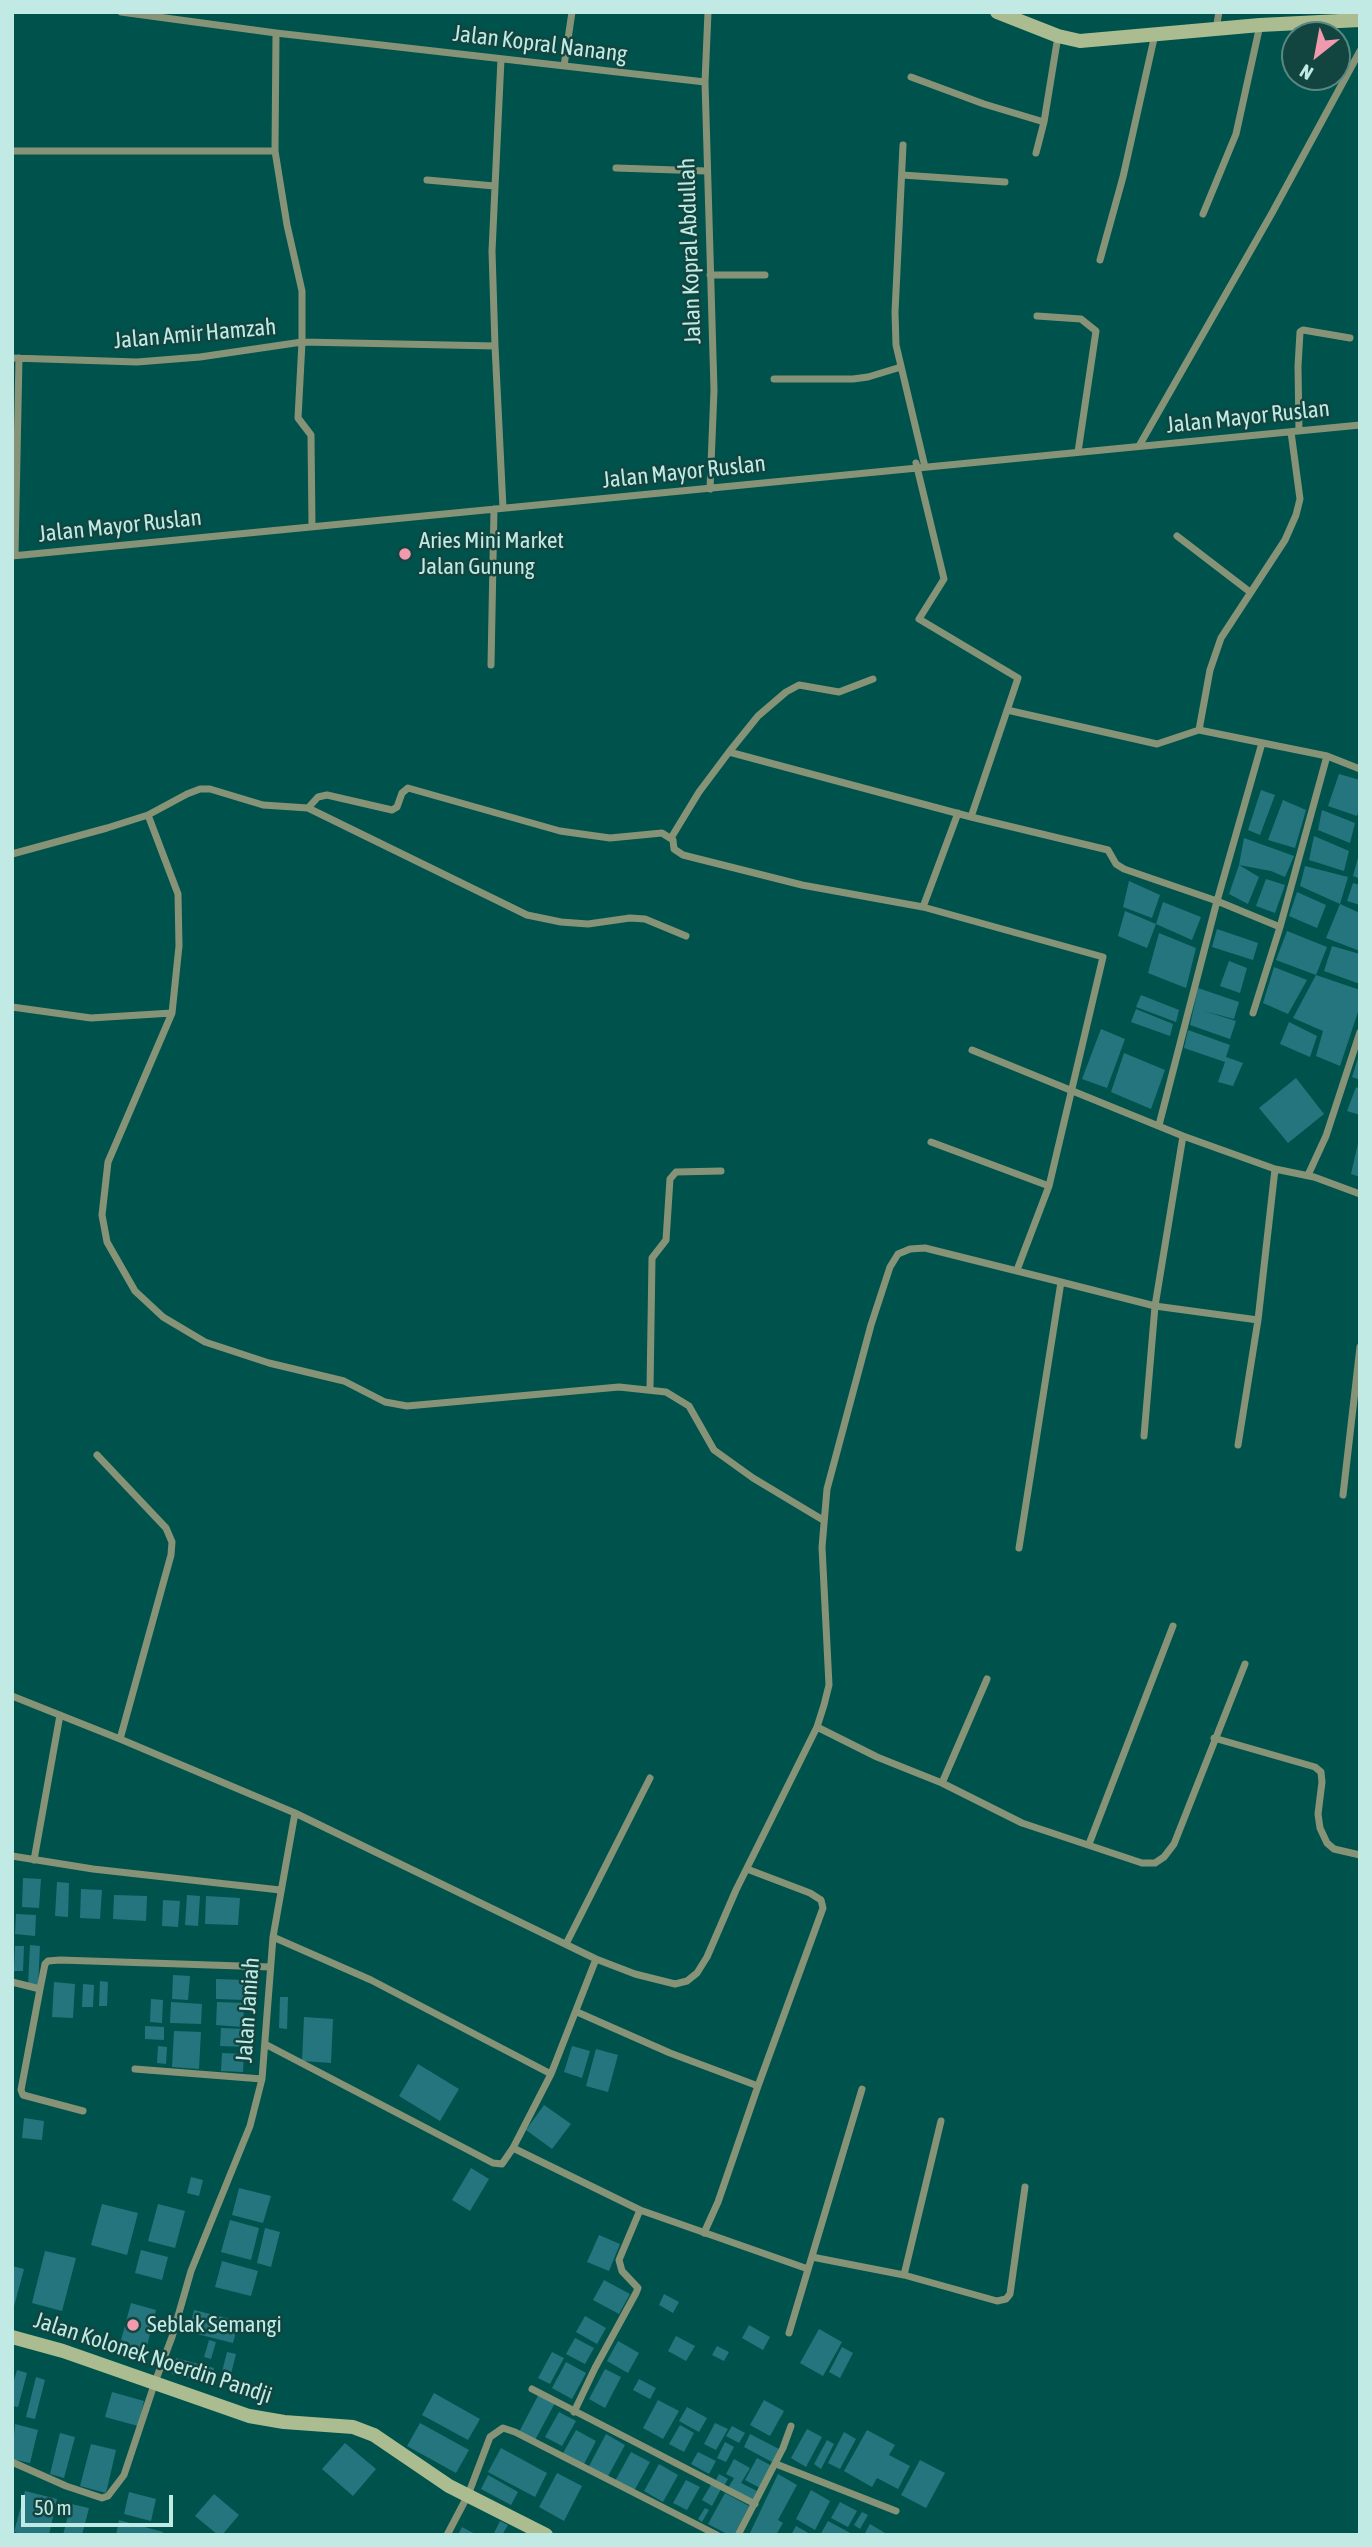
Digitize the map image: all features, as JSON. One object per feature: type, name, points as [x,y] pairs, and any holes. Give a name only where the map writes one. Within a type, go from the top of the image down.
[{"type":"street","name":"Jalan Kopral Nanang","points":[[121,12],[276,33],[705,82]]},
{"type":"street","points":[[564,66],[572,12]]},
{"type":"street","name":"Jalan Kopral Abdullah","points":[[708,12],[705,82],[714,413],[710,489]]},
{"type":"street","points":[[997,12],[1024,17],[1058,36],[1080,41],[1260,25],[1360,20]]},
{"type":"street","points":[[1216,29],[1219,12]]},
{"type":"street","points":[[1203,214],[1236,134],[1260,25]]},
{"type":"street","name":"Jalan Amir Hamzah","points":[[14,555],[16,358],[137,362],[200,357],[302,342],[302,291],[287,225],[275,151],[276,33]]},
{"type":"street","points":[[1100,260],[1123,177],[1156,34]]},
{"type":"street","points":[[1036,153],[1044,122],[1058,36]]},
{"type":"street","points":[[1139,446],[1272,213],[1360,51]]},
{"type":"street","points":[[501,59],[492,251],[503,508]]},
{"type":"street","points":[[911,77],[984,104],[1044,122]]},
{"type":"street","points":[[903,145],[895,345],[925,467]]},
{"type":"street","points":[[12,151],[275,151]]},
{"type":"street","points":[[616,168],[707,172]]},
{"type":"street","points":[[902,175],[1005,182]]},
{"type":"street","points":[[427,180],[494,186]]},
{"type":"street","points":[[710,275],[765,275]]},
{"type":"street","points":[[1037,316],[1081,319],[1096,331],[1078,452]]},
{"type":"street","points":[[1199,730],[1210,670],[1221,638],[1284,540],[1296,515],[1300,499],[1295,431],[1300,332],[1303,330],[1350,338]]},
{"type":"street","points":[[312,526],[311,435],[298,418],[302,342],[495,346]]},
{"type":"street","points":[[774,379],[860,378],[901,367]]},
{"type":"street","name":"Jalan Mayor Ruslan","points":[[14,555],[1360,425]]},
{"type":"street","points":[[916,463],[944,579],[919,619],[1018,678],[971,817]]},
{"type":"street","points":[[491,665],[494,509]]},
{"type":"street","points":[[1177,536],[1250,592]]},
{"type":"street","points":[[671,838],[699,792],[729,752],[758,716],[793,686],[806,685],[839,692],[873,679]]},
{"type":"street","points":[[1007,710],[1157,744],[1199,730],[1327,756],[1358,768],[1360,760]]},
{"type":"street","points":[[1159,1125],[1217,901],[1262,743]]},
{"type":"street","points":[[729,752],[971,817],[1108,850],[1116,864],[1124,869],[1217,901],[1280,927]]},
{"type":"street","points":[[1253,1013],[1280,927],[1327,756]]},
{"type":"street","points":[[308,808],[318,797],[327,795],[392,810],[397,807],[401,793],[412,788],[561,831],[610,838],[662,833],[671,838],[674,849],[683,855],[802,885],[923,907],[1102,957],[1049,1186],[1017,1270]]},
{"type":"street","points":[[12,854],[148,815],[200,789],[210,789],[263,805],[308,808],[527,915],[588,925],[630,918],[645,919],[686,936]]},
{"type":"street","points":[[923,907],[958,813]]},
{"type":"street","points":[[148,815],[178,894],[179,946],[172,1013],[108,1163],[102,1215],[107,1242],[135,1291],[163,1317],[205,1342],[269,1363],[344,1381],[385,1402],[407,1406],[619,1387],[666,1392],[690,1406],[715,1450],[753,1478],[823,1520]]},
{"type":"street","points":[[12,1007],[91,1018],[172,1013]]},
{"type":"street","points":[[1308,1175],[1326,1136],[1360,1031]]},
{"type":"street","points":[[972,1050],[1183,1136],[1275,1169],[1308,1175],[1360,1194]]},
{"type":"street","points":[[1144,1436],[1155,1306],[1183,1136]]},
{"type":"street","points":[[931,1142],[1049,1186]]},
{"type":"street","points":[[1238,1445],[1258,1320],[1275,1169]]},
{"type":"street","points":[[650,1389],[652,1258],[666,1240],[670,1179],[676,1172],[721,1171]]},
{"type":"street","points":[[12,1696],[295,1814],[596,1959],[662,1981],[676,1984],[687,1981],[697,1973],[707,1957],[817,1727],[830,1685],[828,1629],[822,1589],[823,1520],[827,1489],[871,1325],[893,1260],[898,1254],[910,1249],[925,1248],[1155,1306],[1258,1320]]},
{"type":"street","points":[[1019,1548],[1061,1282]]},
{"type":"street","points":[[1343,1495],[1360,1348]]},
{"type":"street","points":[[97,1455],[166,1528],[172,1542],[171,1555],[120,1739]]},
{"type":"street","points":[[1089,1844],[1173,1626]]},
{"type":"street","points":[[817,1727],[877,1757],[942,1783],[1022,1823],[1142,1863],[1155,1863],[1164,1857],[1174,1844],[1245,1664]]},
{"type":"street","points":[[942,1783],[988,1679]]},
{"type":"street","points":[[34,1860],[60,1715]]},
{"type":"street","points":[[1214,1738],[1315,1767],[1321,1772],[1318,1814],[1320,1828],[1327,1843],[1334,1849],[1360,1855]]},
{"type":"street","points":[[566,1944],[650,1778]]},
{"type":"street","name":"Jalan Janiah","points":[[12,2462],[92,2497],[108,2496],[124,2475],[173,2337],[191,2271],[250,2126],[262,2079],[273,1937],[295,1814]]},
{"type":"street","points":[[12,1856],[93,1869],[280,1890]]},
{"type":"street","points":[[705,2232],[823,1908],[821,1900],[810,1893],[747,1869]]},
{"type":"street","points":[[273,1937],[372,1980],[551,2074]]},
{"type":"street","points":[[265,2044],[493,2163],[502,2164],[551,2074],[596,1959]]},
{"type":"street","points":[[83,2111],[30,2098],[23,2095],[21,2090],[43,1970],[48,1961],[270,1967]]},
{"type":"street","points":[[12,1982],[40,1989]]},
{"type":"street","points":[[577,2012],[670,2053],[758,2086]]},
{"type":"street","points":[[135,2069],[262,2079]]},
{"type":"street","points":[[12,2087],[21,2090]]},
{"type":"street","points":[[789,2333],[862,2089]]},
{"type":"street","points":[[904,2275],[941,2121]]},
{"type":"street","points":[[513,2148],[640,2210],[808,2269]]},
{"type":"street","points":[[812,2257],[904,2275],[997,2301],[1006,2299],[1010,2294],[1025,2187]]},
{"type":"street","points":[[574,2412],[638,2288],[622,2271],[619,2260],[640,2210]]},
{"type":"street","name":"Jalan Kolonek Noerdin Pandji","points":[[12,2337],[64,2351],[249,2416],[284,2423],[353,2427],[374,2435],[429,2474],[546,2535]]},
{"type":"street","points":[[532,2389],[755,2504]]},
{"type":"street","points":[[738,2535],[775,2464],[791,2426]]},
{"type":"street","points":[[447,2535],[468,2495],[490,2437],[503,2428],[514,2431],[717,2535]]},
{"type":"street","points":[[775,2464],[896,2511]]},
{"type":"building","points":[[1339,774],[1360,780],[1360,807],[1357,816],[1328,806]]},
{"type":"building","points":[[1261,790],[1275,795],[1260,835],[1248,830]]},
{"type":"building","points":[[1283,800],[1306,810],[1295,848],[1268,840]]},
{"type":"building","points":[[1322,810],[1355,823],[1350,843],[1318,830]]},
{"type":"building","points":[[1314,836],[1349,851],[1344,871],[1309,860]]},
{"type":"building","points":[[1244,838],[1294,856],[1285,877],[1271,871],[1239,865]]},
{"type":"building","points":[[1360,854],[1360,879],[1353,876]]},
{"type":"building","points":[[1239,865],[1259,877],[1248,904],[1229,894]]},
{"type":"building","points":[[1305,866],[1348,877],[1340,904],[1300,886]]},
{"type":"building","points":[[1266,879],[1285,885],[1275,913],[1256,906]]},
{"type":"building","points":[[1129,881],[1160,895],[1152,918],[1123,907]]},
{"type":"building","points":[[1353,883],[1360,885],[1360,905],[1347,901]]},
{"type":"building","points":[[1297,892],[1326,905],[1317,928],[1289,916]]},
{"type":"building","points":[[1163,902],[1201,917],[1192,940],[1156,924]]},
{"type":"building","points":[[1340,904],[1360,913],[1360,951],[1326,938]]},
{"type":"building","points":[[1125,911],[1156,924],[1147,948],[1118,936]]},
{"type":"building","points":[[1217,929],[1258,943],[1253,960],[1212,947]]},
{"type":"building","points":[[1287,931],[1327,947],[1316,975],[1276,960]]},
{"type":"building","points":[[1159,933],[1196,948],[1186,988],[1148,973]]},
{"type":"building","points":[[1332,946],[1360,954],[1360,984],[1324,971]]},
{"type":"building","points":[[1229,961],[1247,968],[1240,993],[1220,986]]},
{"type":"building","points":[[1274,967],[1307,980],[1288,1014],[1263,1003]]},
{"type":"building","points":[[1316,975],[1360,990],[1360,1006],[1340,1066],[1316,1056],[1323,1031],[1293,1018]]},
{"type":"building","points":[[1198,988],[1239,1002],[1234,1019],[1204,1011],[1236,1021],[1230,1039],[1190,1025]]},
{"type":"building","points":[[1141,995],[1179,1010],[1176,1022],[1136,1007]]},
{"type":"building","points":[[1136,1009],[1173,1024],[1170,1036],[1131,1022]]},
{"type":"building","points":[[1289,1022],[1317,1036],[1310,1057],[1280,1044]]},
{"type":"building","points":[[1101,1029],[1125,1039],[1107,1088],[1082,1079]]},
{"type":"building","points":[[1188,1030],[1230,1045],[1226,1057],[1243,1063],[1233,1086],[1218,1082],[1225,1062],[1184,1048]]},
{"type":"building","points":[[1124,1053],[1165,1070],[1151,1109],[1111,1092]]},
{"type":"building","points":[[1360,1055],[1360,1080],[1352,1077]]},
{"type":"building","points":[[1296,1078],[1324,1114],[1288,1143],[1259,1108]]},
{"type":"building","points":[[1356,1087],[1360,1089],[1360,1115],[1347,1111]]},
{"type":"building","points":[[1360,1139],[1360,1177],[1351,1174]]},
{"type":"building","points":[[23,1878],[41,1879],[39,1908],[22,1907]]},
{"type":"building","points":[[57,1882],[69,1883],[68,1917],[55,1916]]},
{"type":"building","points":[[81,1889],[102,1890],[100,1919],[80,1918]]},
{"type":"building","points":[[114,1895],[147,1896],[146,1921],[113,1919]]},
{"type":"building","points":[[187,1895],[200,1896],[198,1926],[185,1925]]},
{"type":"building","points":[[206,1896],[240,1898],[238,1925],[205,1924]]},
{"type":"building","points":[[163,1900],[180,1901],[178,1927],[162,1926]]},
{"type":"building","points":[[16,1914],[36,1915],[35,1936],[15,1934]]},
{"type":"building","points":[[30,1945],[40,1946],[38,1986],[28,1986]]},
{"type":"building","points":[[15,1946],[24,1946],[23,1971],[14,1971]]},
{"type":"building","points":[[173,1975],[190,1976],[188,2000],[172,1999]]},
{"type":"building","points":[[216,1979],[245,1980],[244,2000],[216,1999]]},
{"type":"building","points":[[100,1981],[108,1982],[107,2006],[99,2006]]},
{"type":"building","points":[[54,1982],[75,1984],[73,2018],[52,2017]]},
{"type":"building","points":[[83,1984],[94,1985],[93,2007],[82,2007]]},
{"type":"building","points":[[280,1997],[288,1997],[287,2029],[279,2028]]},
{"type":"building","points":[[151,1999],[163,2000],[162,2023],[150,2022]]},
{"type":"building","points":[[171,2002],[202,2004],[201,2024],[170,2023]]},
{"type":"building","points":[[217,2002],[244,2003],[243,2027],[216,2025]]},
{"type":"building","points":[[304,2017],[333,2019],[331,2063],[302,2061]]},
{"type":"building","points":[[145,2026],[164,2027],[164,2040],[145,2039]]},
{"type":"building","points":[[221,2028],[246,2029],[245,2047],[220,2046]]},
{"type":"building","points":[[174,2031],[201,2032],[199,2069],[172,2067]]},
{"type":"building","points":[[158,2046],[167,2047],[166,2064],[157,2063]]},
{"type":"building","points":[[572,2046],[590,2051],[582,2078],[564,2072]]},
{"type":"building","points":[[596,2049],[618,2055],[608,2092],[586,2086]]},
{"type":"building","points":[[222,2053],[244,2054],[243,2072],[221,2071]]},
{"type":"building","points":[[418,2064],[459,2089],[440,2121],[399,2096]]},
{"type":"building","points":[[544,2105],[571,2124],[552,2149],[526,2130]]},
{"type":"building","points":[[24,2118],[44,2121],[42,2140],[22,2138]]},
{"type":"building","points":[[471,2168],[489,2179],[470,2211],[452,2200]]},
{"type":"building","points":[[191,2177],[203,2180],[199,2196],[187,2193]]},
{"type":"building","points":[[239,2188],[271,2196],[263,2223],[232,2215]]},
{"type":"building","points":[[102,2204],[138,2213],[127,2255],[91,2245]]},
{"type":"building","points":[[158,2204],[185,2211],[175,2248],[148,2241]]},
{"type":"building","points":[[230,2220],[259,2228],[251,2260],[221,2252]]},
{"type":"building","points":[[265,2228],[280,2232],[271,2267],[257,2263]]},
{"type":"building","points":[[599,2235],[620,2244],[609,2271],[587,2262]]},
{"type":"building","points":[[141,2250],[168,2257],[162,2280],[135,2273]]},
{"type":"building","points":[[45,2251],[76,2258],[62,2311],[32,2303]]},
{"type":"building","points":[[222,2261],[258,2271],[251,2296],[215,2287]]},
{"type":"building","points":[[12,2266],[24,2269],[13,2310],[12,2310]]},
{"type":"building","points":[[604,2280],[630,2294],[619,2314],[593,2300]]},
{"type":"building","points":[[664,2294],[679,2302],[673,2313],[659,2305]]},
{"type":"building","points":[[131,2303],[156,2310],[143,2362],[117,2355]]},
{"type":"building","points":[[194,2310],[239,2321],[233,2343],[189,2332]]},
{"type":"building","points":[[585,2316],[606,2328],[597,2344],[576,2332]]},
{"type":"building","points":[[749,2325],[770,2337],[763,2350],[742,2338]]},
{"type":"building","points":[[819,2329],[842,2342],[823,2376],[800,2363]]},
{"type":"building","points":[[676,2336],[695,2346],[686,2361],[668,2351]]},
{"type":"building","points":[[575,2338],[594,2348],[585,2364],[566,2354]]},
{"type":"building","points":[[209,2340],[216,2342],[211,2359],[204,2357]]},
{"type":"building","points":[[618,2341],[639,2353],[628,2373],[607,2361]]},
{"type":"building","points":[[717,2346],[729,2352],[724,2361],[712,2355]]},
{"type":"building","points":[[842,2347],[853,2353],[840,2378],[829,2372]]},
{"type":"building","points":[[227,2352],[236,2354],[231,2374],[222,2372]]},
{"type":"building","points":[[552,2352],[564,2358],[550,2384],[538,2378]]},
{"type":"building","points":[[176,2358],[214,2368],[210,2384],[172,2374]]},
{"type":"building","points":[[566,2362],[586,2373],[572,2399],[552,2388]]},
{"type":"building","points":[[605,2369],[621,2377],[605,2408],[589,2399]]},
{"type":"building","points":[[17,2370],[27,2373],[18,2407],[12,2406],[12,2387]]},
{"type":"building","points":[[36,2377],[45,2380],[35,2419],[26,2417]]},
{"type":"building","points":[[639,2379],[656,2388],[650,2399],[633,2390]]},
{"type":"building","points":[[112,2392],[144,2401],[138,2426],[105,2417]]},
{"type":"building","points":[[434,2393],[480,2419],[468,2440],[422,2415]]},
{"type":"building","points":[[539,2394],[555,2403],[535,2440],[519,2432]]},
{"type":"building","points":[[658,2400],[679,2411],[663,2439],[643,2428]]},
{"type":"building","points":[[764,2400],[784,2411],[770,2436],[750,2425]]},
{"type":"building","points":[[687,2407],[707,2418],[699,2432],[679,2421]]},
{"type":"building","points":[[559,2412],[576,2421],[562,2446],[545,2437]]},
{"type":"building","points":[[420,2423],[469,2450],[456,2473],[407,2446]]},
{"type":"building","points":[[715,2423],[728,2429],[716,2450],[704,2444]]},
{"type":"building","points":[[15,2424],[38,2430],[30,2463],[12,2459]]},
{"type":"building","points":[[680,2425],[694,2433],[684,2452],[669,2444]]},
{"type":"building","points":[[732,2426],[745,2433],[739,2443],[726,2436]]},
{"type":"building","points":[[807,2429],[822,2437],[806,2467],[791,2458]]},
{"type":"building","points":[[576,2430],[596,2441],[583,2466],[562,2455]]},
{"type":"building","points":[[867,2430],[895,2445],[889,2455],[910,2466],[898,2489],[877,2478],[872,2487],[844,2471]]},
{"type":"building","points":[[844,2432],[856,2439],[840,2469],[828,2463]]},
{"type":"building","points":[[60,2433],[75,2437],[64,2478],[50,2474]]},
{"type":"building","points":[[606,2434],[625,2445],[607,2478],[588,2468]]},
{"type":"building","points":[[750,2434],[779,2449],[772,2462],[744,2447]]},
{"type":"building","points":[[827,2440],[834,2444],[821,2469],[814,2464]]},
{"type":"building","points":[[725,2442],[734,2447],[726,2462],[717,2458]]},
{"type":"building","points":[[345,2443],[376,2469],[353,2496],[322,2469]]},
{"type":"building","points":[[91,2444],[116,2450],[106,2493],[80,2486]]},
{"type":"building","points":[[501,2448],[547,2473],[535,2497],[488,2472]]},
{"type":"building","points":[[631,2452],[650,2462],[634,2491],[615,2481]]},
{"type":"building","points":[[698,2452],[716,2461],[709,2474],[691,2464]]},
{"type":"building","points":[[757,2458],[772,2466],[760,2488],[745,2480]]},
{"type":"building","points":[[734,2459],[750,2468],[741,2483],[757,2491],[752,2501],[728,2488],[734,2478],[726,2474]]},
{"type":"building","points":[[920,2460],[945,2473],[926,2508],[901,2495]]},
{"type":"building","points":[[659,2464],[678,2475],[663,2502],[644,2491]]},
{"type":"building","points":[[557,2473],[582,2486],[564,2521],[539,2507]]},
{"type":"building","points":[[719,2474],[728,2479],[724,2486],[715,2482]]},
{"type":"building","points":[[778,2474],[797,2485],[778,2520],[783,2523],[776,2535],[749,2535]]},
{"type":"building","points":[[488,2475],[518,2492],[511,2505],[481,2489]]},
{"type":"building","points":[[686,2480],[700,2487],[687,2510],[673,2503]]},
{"type":"building","points":[[712,2483],[721,2489],[712,2506],[702,2500]]},
{"type":"building","points":[[811,2490],[830,2501],[815,2530],[796,2519]]},
{"type":"building","points":[[25,2491],[57,2499],[49,2535],[14,2532]]},
{"type":"building","points":[[129,2492],[156,2499],[151,2521],[124,2514]]},
{"type":"building","points":[[725,2493],[749,2506],[734,2535],[708,2524]]},
{"type":"building","points":[[214,2494],[239,2515],[222,2535],[218,2535],[195,2516]]},
{"type":"building","points":[[840,2502],[857,2511],[848,2527],[831,2518]]},
{"type":"building","points":[[71,2504],[89,2508],[82,2535],[63,2535]]},
{"type":"building","points":[[705,2508],[709,2510],[702,2522],[698,2519]]},
{"type":"building","points":[[862,2512],[868,2515],[860,2529],[854,2525]]},
{"type":"building","points":[[119,2520],[163,2532],[162,2535],[116,2535]]},
{"type":"building","points":[[500,2521],[508,2525],[502,2535],[493,2535]]},
{"type":"building","points":[[828,2521],[854,2535],[820,2535]]},
{"type":"building","points":[[870,2524],[885,2533],[864,2535]]},
{"type":"building","points":[[796,2526],[812,2535],[791,2535]]},
{"type":"building","points":[[462,2527],[477,2535],[458,2535]]},
{"type":"place","name":"Aries Mini Market Jalan Gunung","points":[[405,554]]},
{"type":"place","name":"Seblak Semangi","points":[[133,2325]]}]
